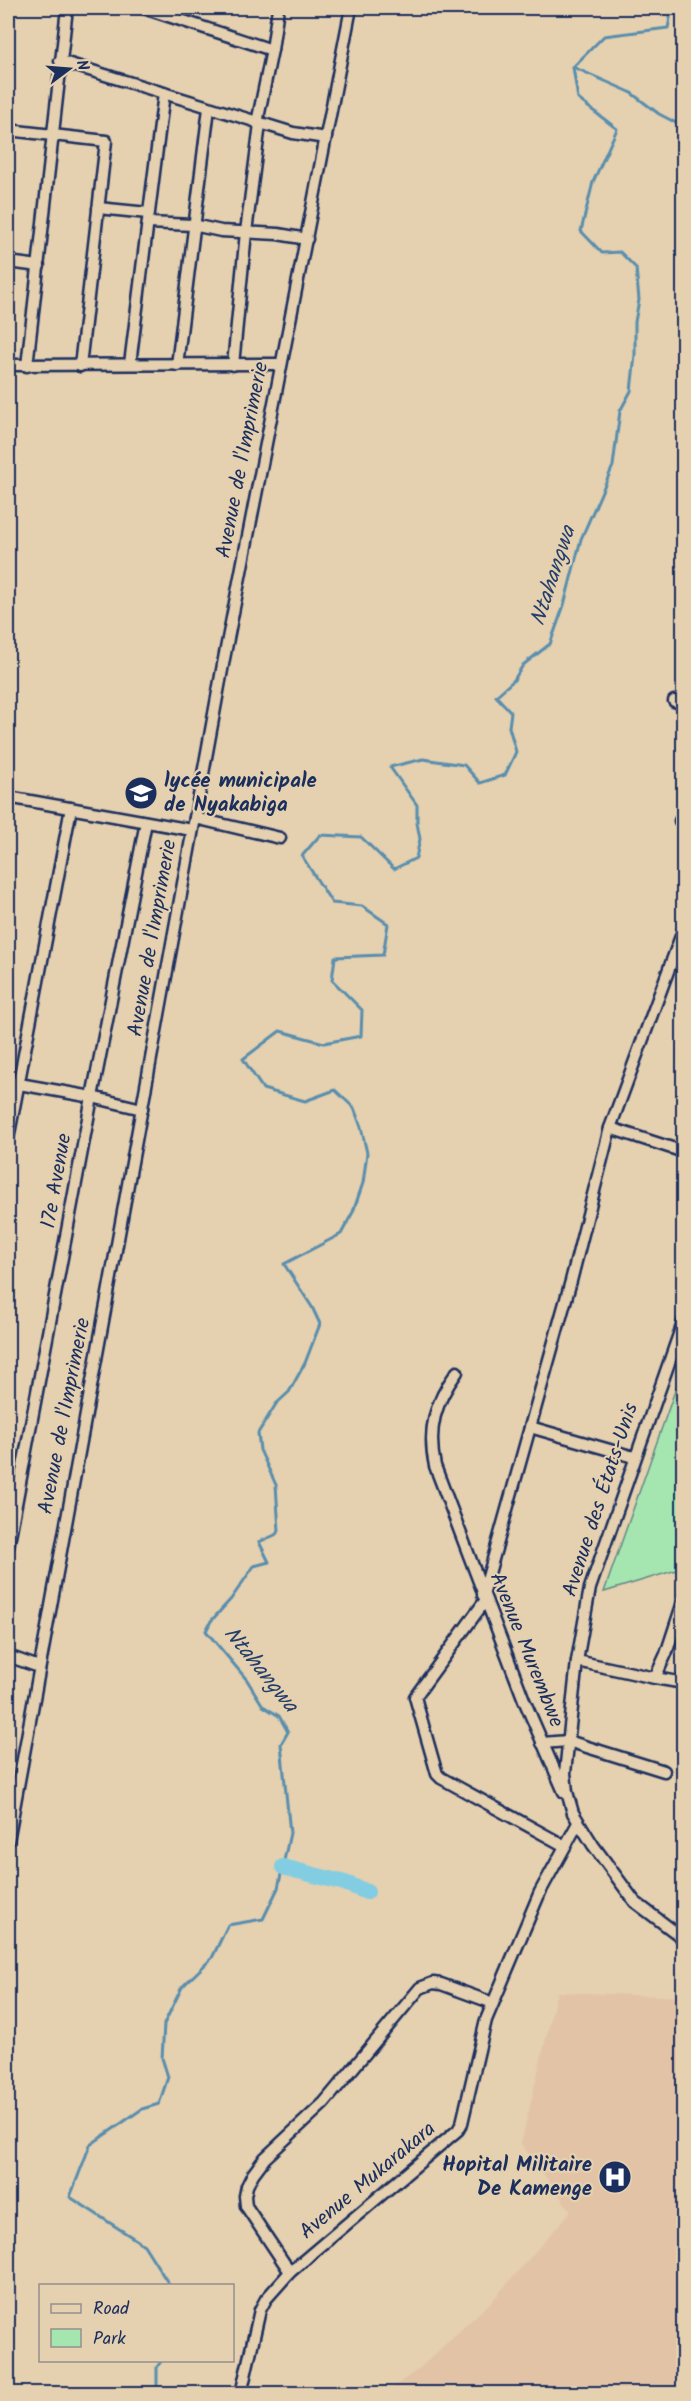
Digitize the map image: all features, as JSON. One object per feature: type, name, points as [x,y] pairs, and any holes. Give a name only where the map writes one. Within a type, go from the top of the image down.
[{"type":"street","points":[[27,366],[67,8]]},
{"type":"street","points":[[144,8],[272,50]]},
{"type":"street","points":[[233,365],[258,123],[278,8]]},
{"type":"street","name":"Avenue de l'Imprimerie","points":[[8,1841],[192,830],[351,8]]},
{"type":"street","points":[[60,61],[293,134],[326,138]]},
{"type":"street","points":[[130,364],[165,93]]},
{"type":"street","points":[[177,365],[209,108]]},
{"type":"street","points":[[8,130],[106,141],[80,366]]},
{"type":"street","points":[[98,208],[194,225],[307,239]]},
{"type":"street","points":[[8,262],[39,266]]},
{"type":"street","points":[[8,365],[281,364]]},
{"type":"street","points":[[8,797],[192,830]]},
{"type":"street","points":[[8,1139],[13,1082],[71,808]]},
{"type":"street","points":[[195,818],[280,838]]},
{"type":"street","name":"17e Avenue","points":[[8,1547],[146,822]]},
{"type":"street","points":[[565,1846],[441,1779],[437,1774],[415,1697],[484,1598],[571,1281],[610,1128],[684,927]]},
{"type":"street","points":[[13,1082],[142,1109]]},
{"type":"street","points":[[610,1128],[684,1152]]},
{"type":"street","name":"Avenue des États-Unis","points":[[684,1320],[634,1457],[590,1588],[576,1661],[566,1784],[578,1824],[635,1902],[684,1940]]},
{"type":"street","name":"Avenue Murembwe","points":[[457,1372],[442,1393],[436,1409],[430,1445],[435,1466],[484,1598],[542,1743],[571,1806]]},
{"type":"street","points":[[530,1427],[634,1457]]},
{"type":"street","points":[[655,1678],[666,1654],[684,1599]]},
{"type":"street","points":[[8,1656],[39,1667]]},
{"type":"street","points":[[576,1661],[684,1683]]},
{"type":"street","points":[[542,1743],[568,1741],[664,1771]]},
{"type":"street","name":"Avenue Mukarakara","points":[[241,2394],[260,2310],[266,2299],[290,2272],[458,2130],[462,2123],[483,2031],[493,2003],[540,1892],[578,1824]]},
{"type":"street","points":[[290,2272],[246,2205],[245,2196],[253,2174],[265,2158],[324,2103],[420,1988],[433,1983],[441,1984],[493,2003]]},
{"type":"shaded area","name":"Hopital Militaire De Kamenge","points":[[557,1992],[683,1997],[683,2393],[385,2393],[419,2369],[493,2300],[571,2211],[521,2144]]},
{"type":"green space","points":[[683,1368],[683,1568],[604,1592]]},
{"type":"waterway","name":"Ntahangwa","points":[[169,2284],[144,2245],[70,2197],[90,2145],[142,2109],[159,2104],[168,2077],[162,2058],[164,2024],[182,1987],[212,1958],[228,1925],[263,1919],[278,1888],[290,1833],[281,1744],[288,1732],[279,1716],[263,1706],[247,1680],[206,1631],[211,1621],[231,1599],[254,1566],[269,1562],[259,1542],[279,1531],[276,1485],[260,1450],[258,1433],[276,1404],[289,1392],[305,1363],[320,1324],[312,1307],[284,1264],[341,1234],[353,1212],[363,1183],[367,1153],[354,1108],[335,1090],[305,1101],[263,1089],[243,1059],[280,1031],[324,1043],[361,1036],[362,1010],[332,980],[335,957],[383,955],[388,924],[362,906],[332,903],[302,856],[320,835],[361,837],[394,869],[416,858],[420,839],[417,805],[390,767],[423,759],[464,765],[480,783],[505,775],[516,752],[509,727],[511,712],[496,696],[514,680],[523,665],[550,644],[564,605],[581,539],[613,466],[620,411],[631,391],[635,355],[635,322],[639,300],[636,268],[620,252],[602,253],[581,231],[593,182],[617,129],[578,99],[573,67],[604,36],[668,28],[672,8]]},
{"type":"waterway","points":[[573,67],[630,92],[659,114],[684,127]]},
{"type":"waterway","points":[[283,1867],[345,1883],[367,1892]]},
{"type":"waterway","name":"Ntahangwa","points":[[157,2394],[157,2367],[161,2362]]},
{"type":"place","name":"lycée municipale de Nyakabiga","points":[[141,793]]},
{"type":"place","name":"Hopital Militaire De Kamenge","points":[[615,2177]]}]
